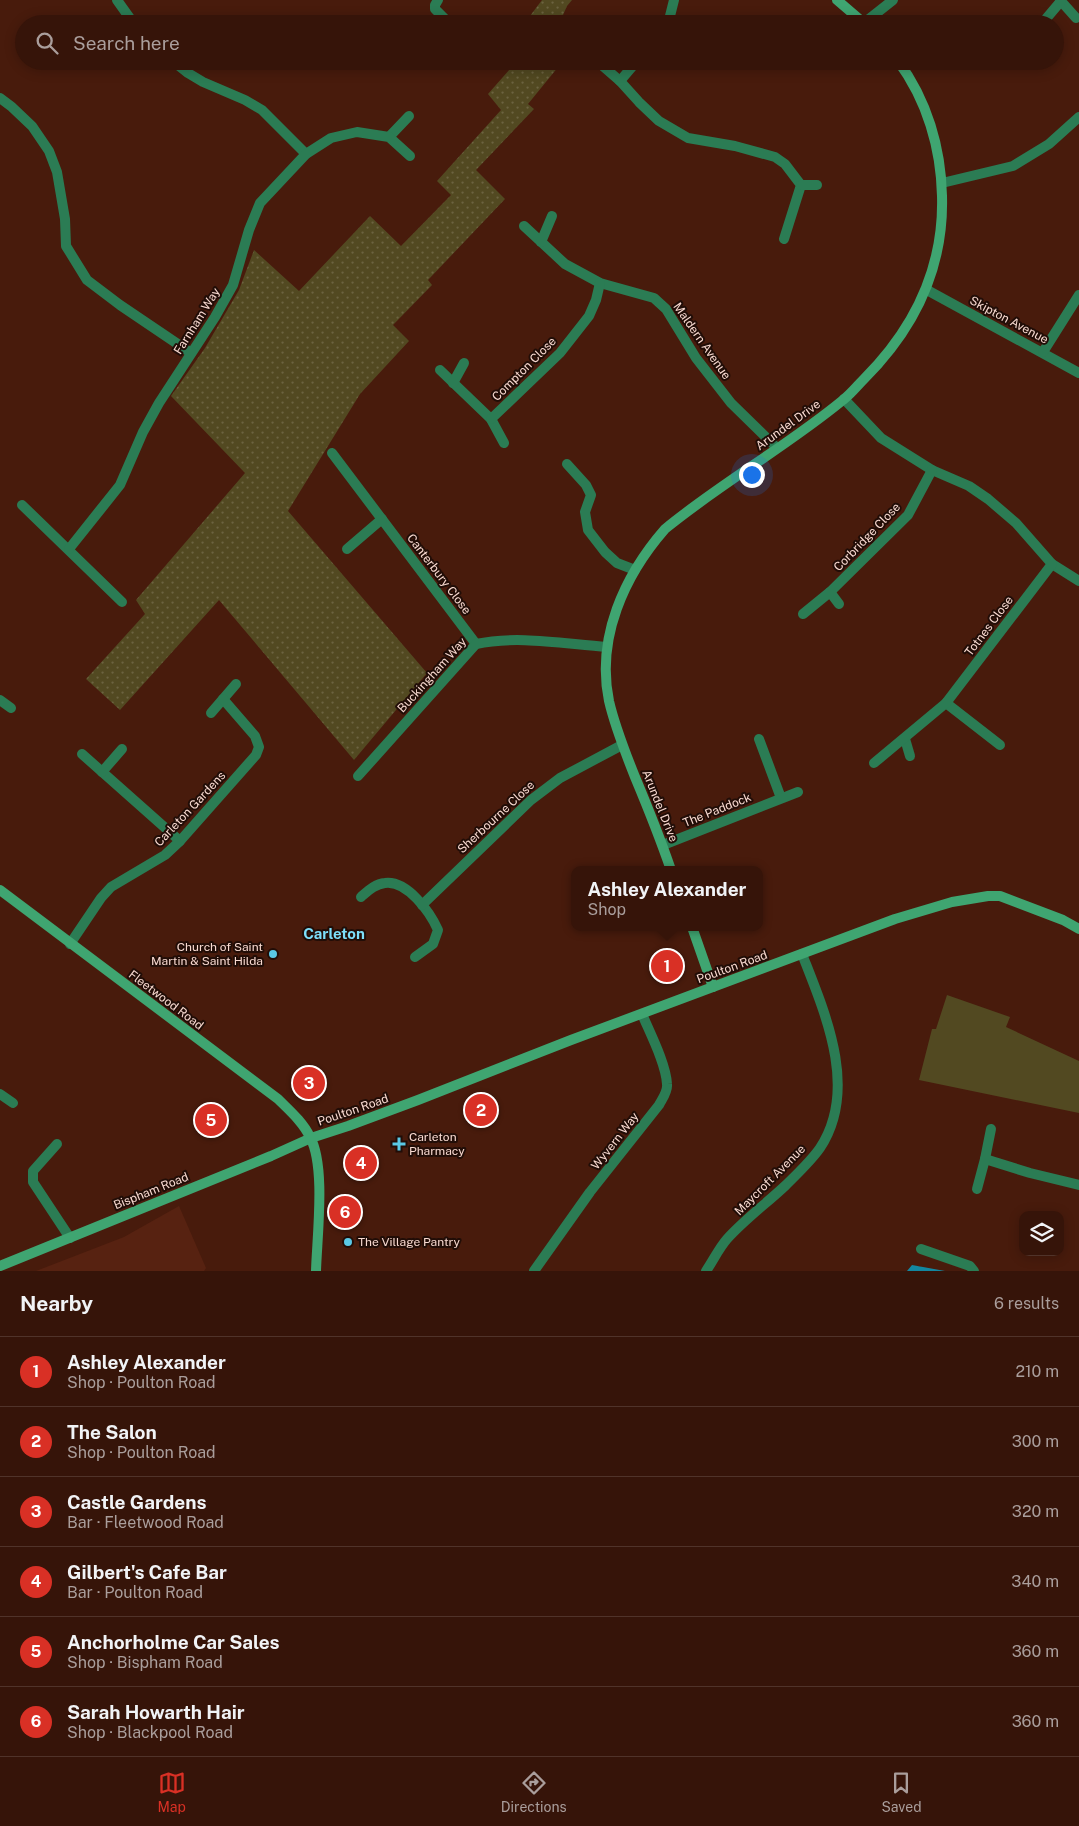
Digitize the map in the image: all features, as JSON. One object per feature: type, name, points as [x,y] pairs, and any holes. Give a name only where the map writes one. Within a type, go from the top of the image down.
[{"type":"street","points":[[117,0],[128,15]]},
{"type":"street","points":[[438,0],[434,5],[441,15]]},
{"type":"street","points":[[670,15],[674,0]]},
{"type":"street","points":[[836,0],[855,15]]},
{"type":"street","points":[[875,15],[893,0]]},
{"type":"street","points":[[1049,15],[1060,1],[1076,18]]},
{"type":"street","points":[[183,70],[203,82],[245,100],[262,110],[306,154]]},
{"type":"street","points":[[607,70],[659,121],[688,138],[735,146],[775,156],[786,164],[801,185]]},
{"type":"street","points":[[620,82],[630,70]]},
{"type":"street","name":"Arundel Drive","points":[[670,866],[622,744],[609,700],[607,647],[613,622],[622,595],[635,570],[652,543],[664,529],[844,399],[877,366],[903,334],[927,290],[943,218],[942,184],[935,143],[922,101],[905,70]]},
{"type":"street","points":[[0,98],[32,126],[49,151],[57,172],[65,220],[66,246],[87,280],[120,305],[191,353]]},
{"type":"street","points":[[409,116],[389,137],[410,156]]},
{"type":"street","points":[[942,184],[1013,166],[1049,144],[1079,117]]},
{"type":"street","name":"Farnham Way","points":[[69,549],[120,485],[142,432],[191,353],[216,317],[234,285],[249,230],[260,203],[306,154],[331,138],[357,132],[389,137]]},
{"type":"street","points":[[801,185],[817,185]]},
{"type":"street","points":[[784,239],[801,185]]},
{"type":"street","points":[[541,242],[552,216]]},
{"type":"street","name":"Maldern Avenue","points":[[524,226],[565,264],[600,283],[654,298],[666,308],[696,358],[732,403],[777,448]]},
{"type":"street","name":"Compton Close","points":[[491,419],[560,353],[589,316],[600,283]]},
{"type":"street","name":"Skipton Avenue","points":[[927,290],[1079,373]]},
{"type":"street","points":[[1042,352],[1079,295]]},
{"type":"street","points":[[453,383],[464,363]]},
{"type":"street","name":"Compton Close","points":[[440,370],[491,419],[504,443]]},
{"type":"street","points":[[844,399],[881,438],[932,470],[969,486],[988,499],[1016,523],[1052,564],[1079,581]]},
{"type":"street","name":"Canterbury Close","points":[[332,453],[476,644]]},
{"type":"street","points":[[567,464],[586,485],[591,495],[585,512],[588,530],[605,552],[617,563],[635,570]]},
{"type":"street","name":"Corbridge Close","points":[[803,614],[830,592],[908,515],[932,470]]},
{"type":"street","points":[[22,504],[122,602]]},
{"type":"street","points":[[347,549],[382,520]]},
{"type":"street","name":"Totnes Close","points":[[874,763],[946,703],[1052,564]]},
{"type":"street","points":[[830,592],[840,604]]},
{"type":"street","name":"Buckingham Way","points":[[358,776],[476,644],[515,640],[607,647]]},
{"type":"street","points":[[211,713],[236,684]]},
{"type":"street","name":"Carleton Gardens","points":[[70,944],[101,898],[112,887],[165,855],[180,841],[251,762],[259,747],[255,736],[223,699]]},
{"type":"street","points":[[0,700],[11,708]]},
{"type":"street","points":[[946,703],[1000,745]]},
{"type":"street","points":[[759,739],[781,798]]},
{"type":"street","points":[[905,739],[910,756]]},
{"type":"street","name":"Sherbourne Close","points":[[422,905],[531,800],[560,778],[622,744]]},
{"type":"street","points":[[102,772],[122,749]]},
{"type":"street","points":[[82,754],[180,841]]},
{"type":"street","name":"The Paddock","points":[[662,845],[798,792]]},
{"type":"street","points":[[361,897],[375,886],[385,883],[394,884],[403,888],[422,905],[432,917],[438,930],[433,944],[415,957]]},
{"type":"street","name":"Fleetwood Road","points":[[0,890],[278,1099],[304,1126],[311,1138]]},
{"type":"street","name":"Poulton Road","points":[[311,1138],[418,1100],[571,1040],[895,919],[952,902],[988,896],[1010,898],[1063,920],[1079,929]]},
{"type":"street","points":[[693,931],[713,987]]},
{"type":"street","name":"Maycroft Avenue","points":[[706,1271],[726,1240],[785,1185],[820,1148],[831,1126],[837,1104],[839,1075],[826,1014],[802,954]]},
{"type":"street","name":"Wyvern Way","points":[[534,1271],[590,1192],[659,1106],[664,1096],[668,1086],[665,1070],[642,1014]]},
{"type":"street","points":[[0,1094],[13,1103]]},
{"type":"street","points":[[976,1189],[991,1129]]},
{"type":"street","points":[[311,1138],[315,1149],[320,1180],[316,1271]]},
{"type":"street","name":"Bispham Road","points":[[0,1266],[277,1154],[311,1138]]},
{"type":"street","points":[[57,1144],[33,1172],[33,1182],[70,1238]]},
{"type":"street","points":[[985,1159],[1079,1185]]},
{"type":"street","points":[[921,1249],[970,1266],[974,1271]]},
{"type":"shaded area","points":[[542,0],[572,0],[563,15],[531,15]]},
{"type":"shaded area","points":[[509,70],[556,70],[528,104],[534,109],[476,170],[505,199],[428,280],[432,285],[393,325],[409,341],[360,394],[288,511],[427,673],[354,760],[219,600],[120,710],[86,679],[145,614],[136,600],[245,473],[171,396],[205,348],[239,290],[254,250],[299,291],[370,216],[401,246],[451,195],[437,181],[501,110],[488,94]]},
{"type":"shaded area","points":[[947,995],[1010,1017],[1006,1027],[1079,1061],[1079,1113],[919,1080],[932,1029],[936,1029]]},
{"type":"shaded area","points":[[179,1206],[206,1268],[204,1271],[36,1271],[124,1237]]},
{"type":"water","points":[[912,1265],[945,1271],[907,1271]]},
{"type":"place","name":"Church of Saint Martin & Saint Hilda","points":[[273,954]]},
{"type":"place","name":"Ashley Alexander","points":[[667,966]]},
{"type":"place","name":"Castle Gardens","points":[[309,1083]]},
{"type":"place","name":"The Salon","points":[[481,1110]]},
{"type":"place","name":"Anchorholme Car Sales","points":[[211,1120]]},
{"type":"place","name":"Carleton Pharmacy","points":[[399,1144]]},
{"type":"place","name":"Gilbert's Cafe Bar","points":[[361,1163]]},
{"type":"place","name":"Sarah Howarth Hair","points":[[345,1212]]},
{"type":"place","name":"The Village Pantry","points":[[348,1242]]},
{"type":"district","name":"Carleton","points":[[334,934]]}]
